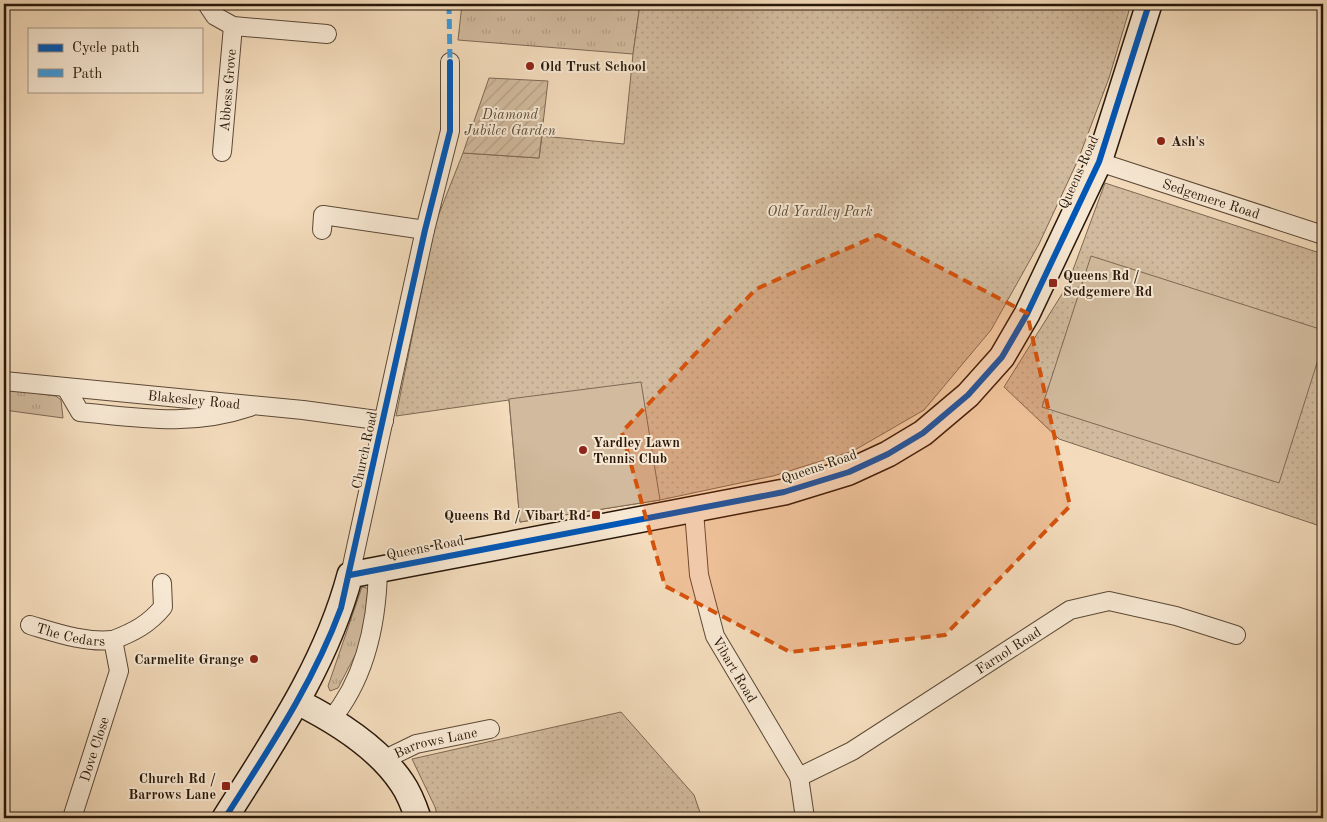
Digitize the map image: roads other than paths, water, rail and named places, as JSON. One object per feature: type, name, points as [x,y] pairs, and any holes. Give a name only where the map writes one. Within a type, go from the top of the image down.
[{"type":"street","points":[[207,4],[215,16],[233,26],[327,34]]},
{"type":"street","name":"Queens Road","points":[[350,575],[694,511],[784,492],[849,472],[888,454],[923,432],[956,406],[1002,357],[1014,336],[1099,162],[1149,4]]},
{"type":"street","name":"Abbess Grove","points":[[222,152],[233,26]]},
{"type":"street","name":"Church Road","points":[[226,818],[298,702],[331,636],[350,575],[425,230],[450,130],[450,62]]},
{"type":"street","name":"Sedgemere Road","points":[[1099,162],[1323,235]]},
{"type":"street","points":[[322,230],[324,215],[425,230]]},
{"type":"street","name":"Blakesley Road","points":[[4,381],[258,405],[384,421]]},
{"type":"street","name":"Vibart Road","points":[[694,511],[699,575],[714,636],[799,777],[805,818]]},
{"type":"street","points":[[330,720],[338,711],[362,669],[372,632],[378,569]]},
{"type":"street","name":"The Cedars","points":[[30,626],[82,639],[113,640],[135,631],[153,620],[163,607],[162,583]]},
{"type":"street","name":"Farnol Road","points":[[799,777],[852,751],[1070,610],[1109,601],[1176,616],[1236,635]]},
{"type":"street","name":"The Cedars","points":[[113,640],[119,671],[116,680]]},
{"type":"street","name":"Dove Close","points":[[72,818],[116,680]]},
{"type":"street","name":"Barrows Lane","points":[[298,702],[330,720],[368,746],[383,760],[402,783],[418,818]]},
{"type":"street","name":"Barrows Lane","points":[[383,760],[416,744],[490,729]]},
{"type":"place","name":"Old Trust School","points":[[530,66]]},
{"type":"place","name":"Ash's","points":[[1161,141]]},
{"type":"place","name":"Queens Rd / Sedgemere Rd","points":[[1053,283]]},
{"type":"place","name":"Yardley Lawn Tennis Club","points":[[583,450]]},
{"type":"place","name":"Queens Rd / Vibart Rd","points":[[596,515]]},
{"type":"place","name":"Carmelite Grange","points":[[254,659]]},
{"type":"place","name":"Church Rd / Barrows Lane","points":[[226,786]]},
{"type":"park label","name":"Diamond Jubilee Garden","points":[[510,122]]},
{"type":"park label","name":"Old Yardley Park","points":[[820,211]]}]
